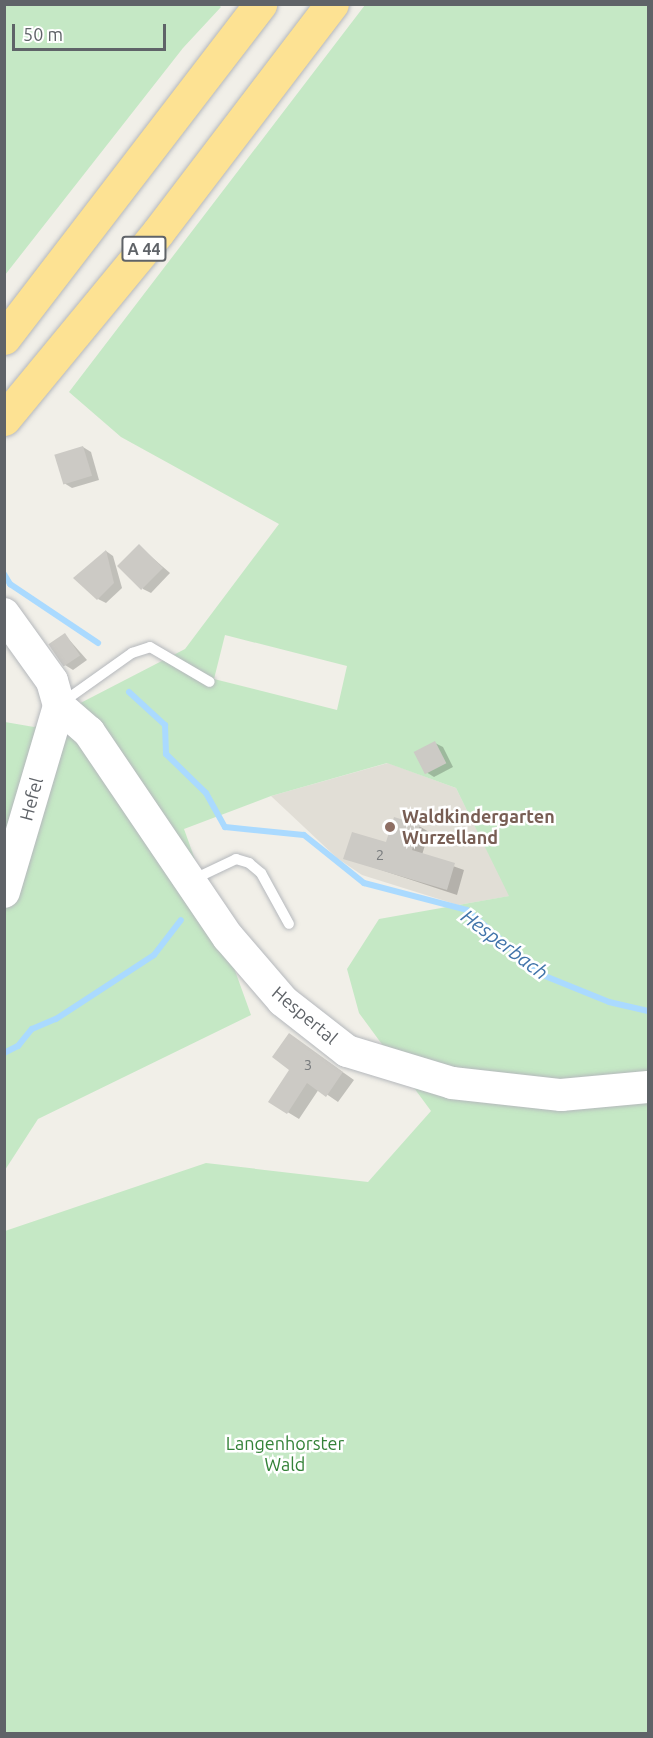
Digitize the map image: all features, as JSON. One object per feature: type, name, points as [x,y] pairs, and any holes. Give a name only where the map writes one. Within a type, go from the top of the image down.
[{"type":"highway","points":[[4,338],[260,4]]},
{"type":"highway","name":"A 44","points":[[4,419],[158,232],[332,4]]},
{"type":"main road","points":[[4,614],[52,681],[58,706]]},
{"type":"main road","name":"Hespertal","points":[[58,706],[89,732],[228,937],[283,1001],[347,1051],[452,1083],[561,1095],[648,1087]]},
{"type":"main road","name":"Hefel","points":[[4,892],[58,706]]},
{"type":"lane","points":[[58,706],[132,653],[150,647],[210,682]]},
{"type":"lane","points":[[189,881],[236,859],[249,863],[261,873],[289,924]]},
{"type":"shaded area","name":"Waldkindergarten Wurzelland","points":[[388,763],[456,788],[510,896],[458,905],[362,875],[337,858],[271,796]]},
{"type":"green space","points":[[218,4],[221,7],[183,48],[5,275],[5,5]]},
{"type":"green space","name":"Langenhorster Wald","points":[[365,5],[648,5],[648,1733],[5,1733],[5,1231],[206,1163],[368,1182],[431,1111],[359,1013],[347,969],[379,919],[509,896],[456,788],[387,763],[271,796],[184,829],[251,1015],[38,1119],[5,1170],[5,722],[34,727],[185,649],[279,524],[121,437],[69,392]],"holes":[[[225,635],[347,666],[337,710],[214,679]]]},
{"type":"building","points":[[83,446],[92,476],[63,484],[54,455]]},
{"type":"building","points":[[139,544],[163,568],[141,590],[117,566]]},
{"type":"building","points":[[106,550],[114,583],[97,600],[73,578]]},
{"type":"building","points":[[65,633],[80,655],[64,667],[48,644]]},
{"type":"building","points":[[435,741],[446,763],[425,774],[414,752]]},
{"type":"building","points":[[394,817],[420,825],[412,850],[455,863],[447,890],[343,859],[352,832],[386,842]]},
{"type":"building","points":[[289,1033],[343,1072],[326,1097],[307,1083],[287,1114],[268,1102],[289,1070],[272,1057]]},
{"type":"waterway","name":"Hesperbach","points":[[4,574],[10,584],[98,643]]},
{"type":"waterway","name":"Hesperbach","points":[[129,692],[165,725],[166,754],[206,793],[225,827],[304,835],[364,883],[467,910],[540,974],[609,1002],[648,1011]]},
{"type":"waterway","points":[[4,1053],[18,1046],[32,1029],[56,1019],[154,955],[181,920]]},
{"type":"place","name":"Waldkindergarten Wurzelland","points":[[390,827]]}]
